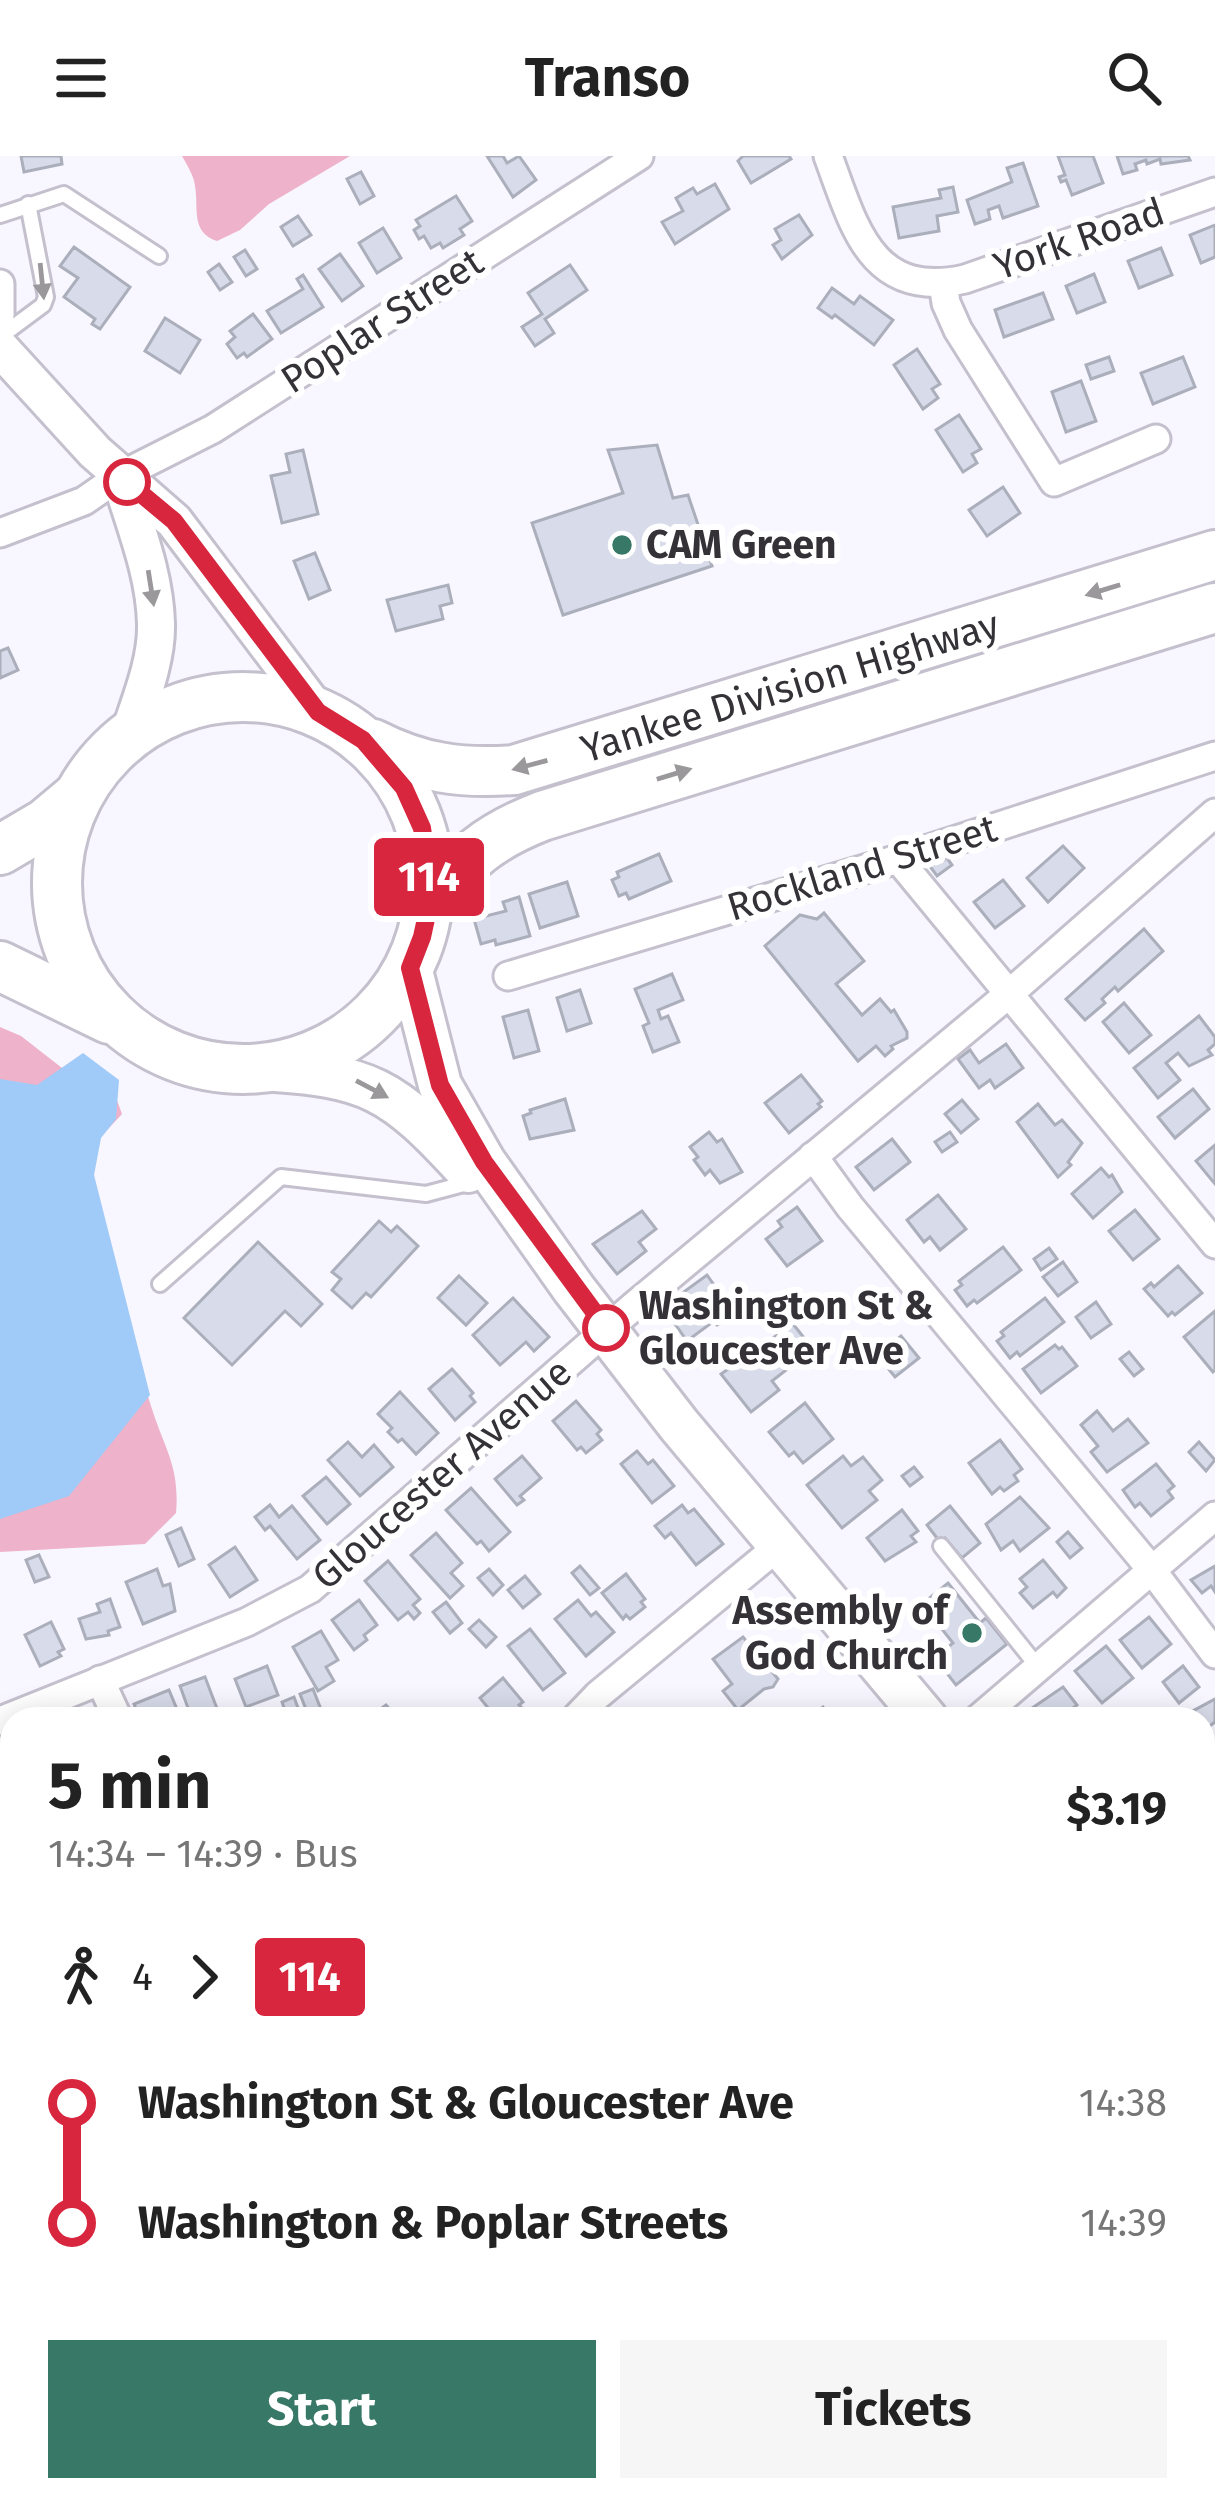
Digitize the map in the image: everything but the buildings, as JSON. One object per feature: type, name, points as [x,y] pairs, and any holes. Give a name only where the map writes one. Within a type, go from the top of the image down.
[{"type":"highway","name":"Yankee Division Highway","points":[[363,740],[437,769],[514,770],[1215,555]]},
{"type":"highway","name":"Yankee Division Highway","points":[[429,905],[458,866],[484,844],[542,816],[1215,608]]},
{"type":"highway","points":[[0,850],[46,823],[77,797],[128,735],[162,715],[199,702],[267,698],[318,712],[363,740],[394,772],[414,807],[428,850],[429,905],[410,968],[388,1000],[347,1037],[304,1059],[258,1069],[185,1060],[0,966]]},
{"type":"highway","points":[[77,797],[57,862],[59,916],[82,977],[122,1025]]},
{"type":"main road","points":[[0,348],[119,476],[174,521],[318,712]]},
{"type":"main road","points":[[119,476],[151,576],[157,627],[128,735]]},
{"type":"main road","points":[[410,968],[440,1085],[463,1131],[574,1289]]},
{"type":"main road","points":[[258,1069],[332,1074],[374,1089],[428,1127],[574,1289],[679,1425],[915,1707]]},
{"type":"street","name":"Poplar Street","points":[[0,533],[84,501],[119,476],[213,429],[639,156]]},
{"type":"street","points":[[828,156],[856,230],[873,258],[905,277],[943,283],[958,330],[1054,482],[1156,440]]},
{"type":"street","name":"York Road","points":[[943,283],[1215,192]]},
{"type":"street","points":[[0,284],[0,315]]},
{"type":"street","name":"Rockland Street","points":[[508,976],[898,859],[1215,756]]},
{"type":"street","name":"Gloucester Avenue","points":[[34,1707],[260,1617],[310,1589],[1215,813]]},
{"type":"street","points":[[898,859],[1215,1244]]},
{"type":"street","points":[[813,1156],[1215,1654]]},
{"type":"street","points":[[992,1707],[1215,1516]]},
{"type":"street","points":[[586,1707],[780,1545]]},
{"type":"street","points":[[100,1680],[112,1707]]},
{"type":"lane","points":[[0,215],[64,194],[159,256]]},
{"type":"lane","points":[[0,337],[43,305],[46,297],[28,204]]},
{"type":"lane","points":[[160,1284],[281,1177],[426,1194],[476,1181]]},
{"type":"lane","points":[[940,1546],[1038,1667]]},
{"type":"shaded area","points":[[182,156],[350,156],[217,241],[199,225],[194,182]]},
{"type":"shaded area","points":[[0,1027],[21,1036],[71,1075],[107,1073],[122,1114],[95,1143],[75,1183],[173,1470],[176,1513],[145,1544],[0,1552]]},
{"type":"water","points":[[83,1053],[119,1080],[116,1119],[101,1138],[94,1175],[150,1395],[69,1496],[0,1519],[0,1079],[37,1085]]},
{"type":"bus line","name":"114","points":[[127,482],[174,521],[318,712],[380,755],[404,788],[428,850],[429,905],[410,968],[440,1085],[484,1162],[606,1328]]},
{"type":"place","name":"CAM Green","points":[[622,545]]},
{"type":"place","name":"Washington St & Gloucester Ave","points":[[606,1328]]},
{"type":"place","name":"Assembly of God Church","points":[[972,1633]]}]
